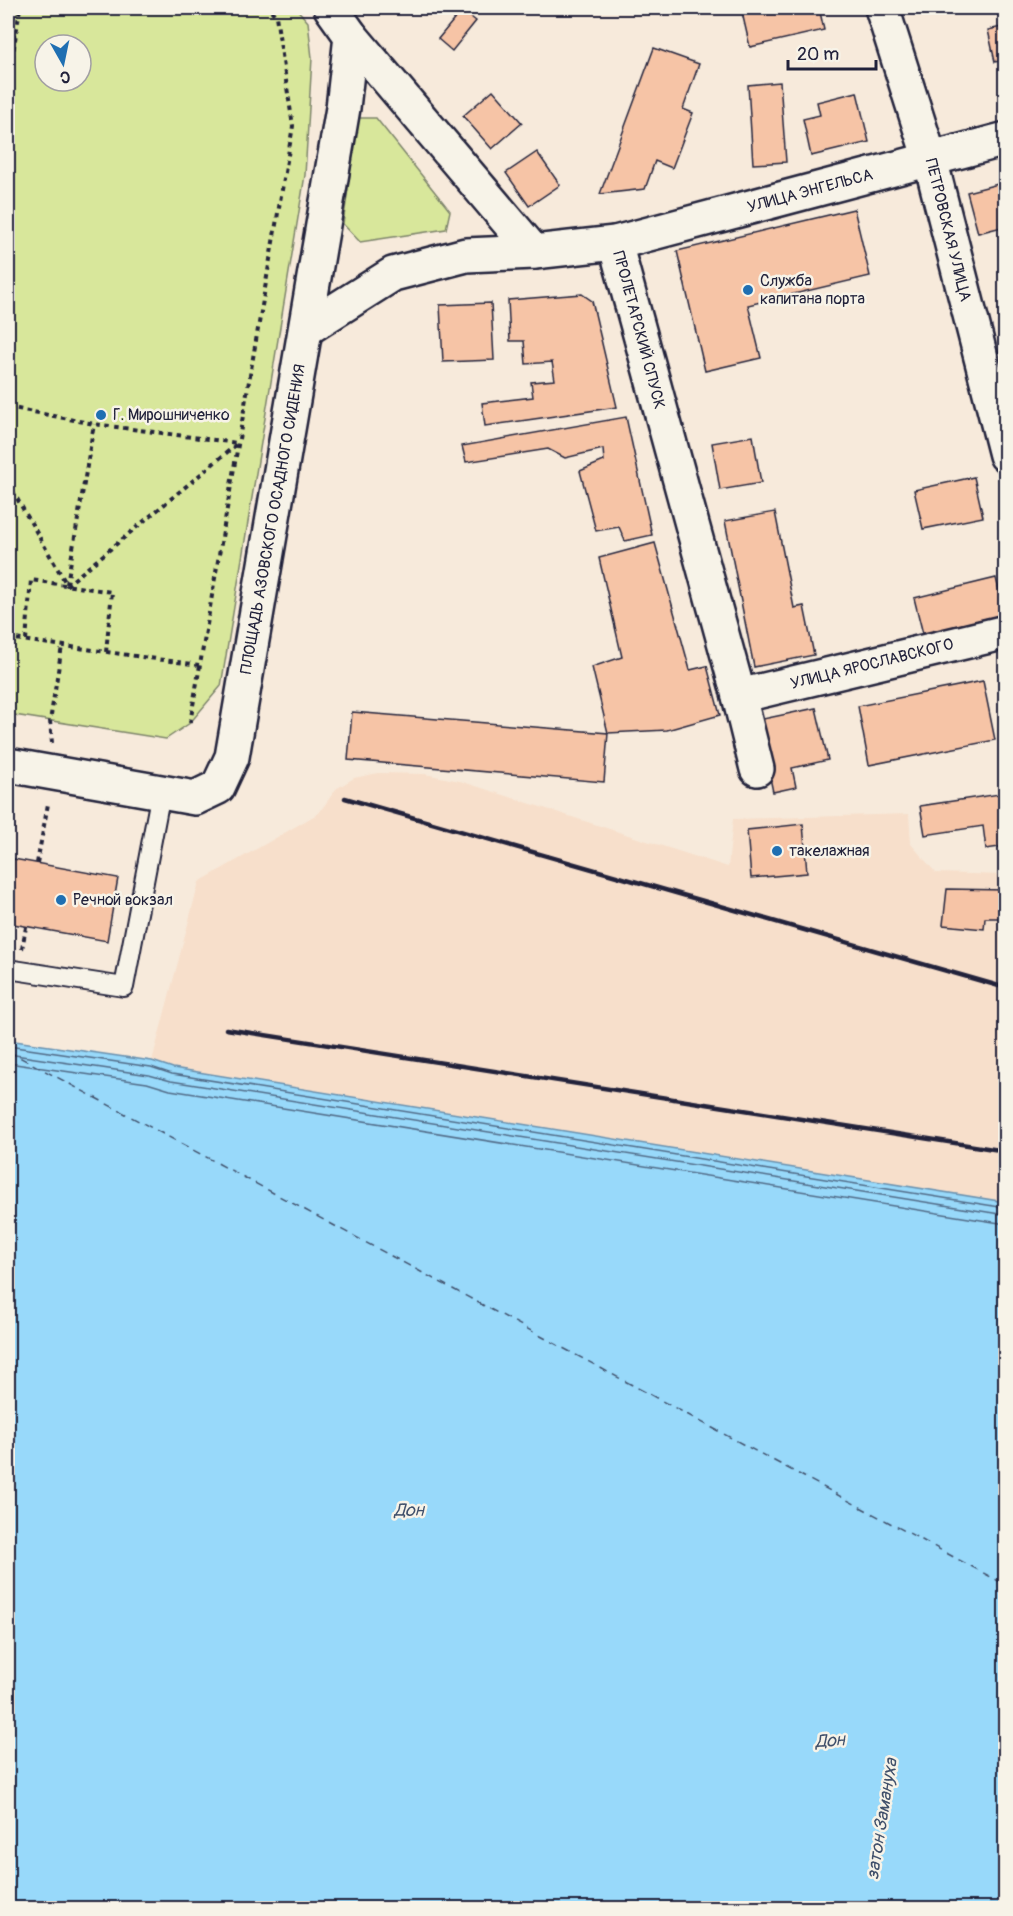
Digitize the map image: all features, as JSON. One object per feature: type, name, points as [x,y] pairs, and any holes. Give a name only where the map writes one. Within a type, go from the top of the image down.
[{"type":"street","points":[[331,8],[351,36],[534,252]]},
{"type":"street","name":"ПЕТРОВСКАЯ УЛИЦА","points":[[882,8],[930,159],[1005,455]]},
{"type":"street","name":"ПЛОЩАДЬ АЗОВСКОГО ОСАДНОГО СИДЕНИЯ","points":[[8,765],[195,798],[218,787],[232,757],[343,108],[351,36]]},
{"type":"street","name":"УЛИЦА ЭНГЕЛЬСА","points":[[615,243],[1005,139]]},
{"type":"street","name":"ПРОЛЕТАРСКИЙ СПУСК","points":[[534,252],[615,243],[757,769]]},
{"type":"street","points":[[306,329],[393,274],[466,255],[534,252]]},
{"type":"street","name":"УЛИЦА ЯРОСЛАВСКОГО","points":[[739,696],[1005,632]]},
{"type":"lane","points":[[8,969],[124,987],[161,792]]},
{"type":"path","points":[[8,85],[20,8]]},
{"type":"path","points":[[190,723],[293,126],[276,16],[269,8]]},
{"type":"path","points":[[8,9],[15,40]]},
{"type":"path","points":[[8,407],[94,424],[238,443]]},
{"type":"path","points":[[67,585],[94,424]]},
{"type":"path","points":[[67,585],[238,443]]},
{"type":"path","points":[[8,483],[67,585]]},
{"type":"path","points":[[26,640],[31,580],[67,585],[112,592],[106,652]]},
{"type":"path","points":[[8,638],[199,665]]},
{"type":"path","points":[[50,721],[62,646]]},
{"type":"shaded area","points":[[378,773],[425,774],[460,781],[728,867],[733,819],[909,814],[911,844],[936,873],[1005,875],[1005,1202],[173,1068],[152,1061],[199,882],[319,813],[336,789],[354,778]]},
{"type":"green space","points":[[8,8],[296,8],[308,22],[312,58],[305,175],[221,686],[190,723],[166,739],[8,714]]},
{"type":"green space","points":[[358,118],[376,118],[450,211],[446,229],[360,242],[343,224]]},
{"type":"water","name":"Дон","points":[[8,1040],[152,1061],[173,1068],[1005,1202],[1005,1908],[8,1908]]},
{"type":"building","points":[[741,8],[833,9],[820,12],[824,30],[750,47]]},
{"type":"building","points":[[462,10],[476,21],[452,51],[438,39]]},
{"type":"building","points":[[1006,26],[1006,60],[995,62],[988,30]]},
{"type":"building","points":[[654,48],[699,64],[683,109],[693,113],[672,168],[655,161],[645,189],[600,194]]},
{"type":"building","points":[[780,82],[786,162],[753,164],[748,85]]},
{"type":"building","points":[[493,90],[522,123],[492,149],[463,116]]},
{"type":"building","points":[[857,92],[869,142],[811,156],[803,119],[820,115],[817,102]]},
{"type":"building","points":[[537,152],[560,185],[529,206],[506,173]]},
{"type":"building","points":[[1002,183],[1006,194],[1006,226],[978,233],[967,192]]},
{"type":"building","name":"Служба капитана порта","points":[[854,209],[870,276],[748,305],[761,358],[705,371],[677,251]]},
{"type":"building","points":[[582,294],[592,301],[617,407],[485,426],[482,403],[533,397],[531,382],[555,380],[552,362],[526,364],[524,341],[510,341],[508,300]]},
{"type":"building","points":[[491,303],[494,360],[443,362],[440,305]]},
{"type":"building","points":[[626,417],[652,535],[625,541],[619,527],[596,531],[580,471],[604,461],[603,449],[565,458],[548,449],[466,462],[462,446]]},
{"type":"building","points":[[753,436],[761,483],[720,490],[712,443]]},
{"type":"building","points":[[974,477],[983,517],[923,529],[914,490]]},
{"type":"building","points":[[775,512],[794,608],[804,606],[814,655],[754,667],[725,521]]},
{"type":"building","points":[[655,543],[690,670],[707,666],[720,715],[667,730],[608,733],[592,667],[622,657],[599,558]]},
{"type":"building","points":[[996,578],[1005,614],[923,634],[914,598]]},
{"type":"building","points":[[983,681],[995,740],[869,765],[858,706]]},
{"type":"building","points":[[816,708],[828,760],[792,768],[796,787],[773,792],[758,720]]},
{"type":"building","points":[[352,712],[608,733],[604,782],[348,760]]},
{"type":"building","points":[[1006,793],[1006,846],[986,849],[983,826],[925,835],[920,806]]},
{"type":"building","name":"такелажная","points":[[803,824],[807,873],[751,878],[747,830]]},
{"type":"building","name":"Речной вокзал","points":[[8,858],[118,878],[107,941],[8,923]]},
{"type":"building","points":[[947,889],[1006,890],[1006,918],[985,918],[984,929],[943,925]]},
{"type":"ferry route","points":[[8,1051],[1006,1585]]},
{"type":"railway","points":[[345,798],[1006,988]]},
{"type":"railway","points":[[226,1029],[1006,1151]]},
{"type":"place","name":"Служба капитана порта","points":[[748,290]]},
{"type":"place","name":"Г. Мирошниченко","points":[[101,415]]},
{"type":"place","name":"такелажная","points":[[777,851]]},
{"type":"place","name":"Речной вокзал","points":[[61,900]]},
{"type":"water label","name":"затон Замануха","points":[[882,1819]]}]
